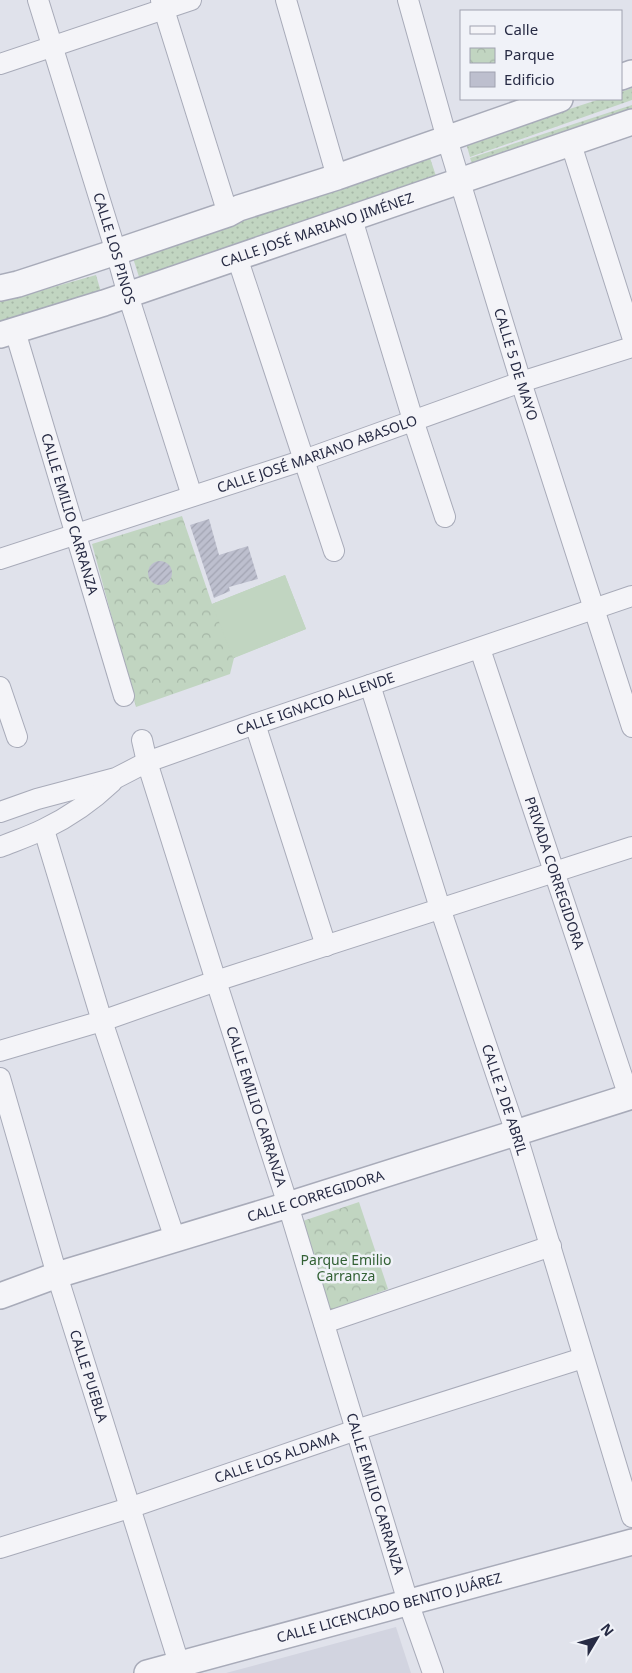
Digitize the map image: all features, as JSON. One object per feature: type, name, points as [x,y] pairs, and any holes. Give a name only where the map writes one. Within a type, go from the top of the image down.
[{"type":"street","name":"CALLE LOS PINOS","points":[[38,0],[128,295],[192,496]]},
{"type":"street","points":[[0,64],[162,4],[191,0]]},
{"type":"street","points":[[286,0],[337,177]]},
{"type":"street","name":"CALLE 5 DE MAYO","points":[[408,0],[446,139],[521,382],[632,728]]},
{"type":"street","points":[[162,4],[228,214]]},
{"type":"street","points":[[0,288],[18,284],[116,252],[228,214],[239,208],[337,177],[557,100]]},
{"type":"street","name":"CALLE JOSÉ MARIANO JIMÉNEZ","points":[[8,333],[128,295],[632,122]]},
{"type":"street","points":[[571,144],[632,336]]},
{"type":"street","points":[[352,219],[413,420],[445,517]]},
{"type":"street","points":[[237,257],[334,551]]},
{"type":"street","name":"CALLE EMILIO CARRANZA","points":[[8,333],[76,535],[124,696]]},
{"type":"street","name":"CALLE JOSÉ MARIANO ABASOLO","points":[[0,559],[304,460],[521,382],[632,347]]},
{"type":"street","name":"CALLE IGNACIO ALLENDE","points":[[0,812],[37,799],[116,778],[147,762],[632,596]]},
{"type":"street","name":"PRIVADA CORREGIDORA","points":[[480,649],[630,1096]]},
{"type":"street","name":"CALLE 2 DE ABRIL","points":[[370,685],[440,908],[516,1133],[632,1517]]},
{"type":"street","points":[[0,687],[17,737]]},
{"type":"street","points":[[255,724],[326,946]]},
{"type":"street","name":"CALLE EMILIO CARRANZA","points":[[142,740],[147,762],[288,1205],[408,1602],[433,1673]]},
{"type":"street","points":[[0,847],[44,830],[89,802],[116,778]]},
{"type":"street","points":[[44,830],[102,1021],[175,1238]]},
{"type":"street","points":[[0,1051],[102,1021],[216,981],[632,847]]},
{"type":"street","name":"CALLE PUEBLA","points":[[0,1078],[57,1275],[181,1668]]},
{"type":"street","name":"CALLE CORREGIDORA","points":[[0,1296],[57,1275],[288,1205],[630,1096]]},
{"type":"street","points":[[324,1323],[551,1246]]},
{"type":"street","name":"CALLE LOS ALDAMA","points":[[0,1548],[129,1508],[356,1430],[583,1358]]},
{"type":"street","name":"CALLE LICENCIADO BENITO JUÁREZ","points":[[147,1673],[181,1668],[408,1602],[632,1542]]},
{"type":"shaded area","points":[[396,1627],[411,1673],[226,1673]]},
{"type":"green space","points":[[632,88],[632,100],[470,157],[466,143],[597,100],[622,100],[622,92]]},
{"type":"green space","points":[[632,105],[632,118],[475,172],[470,158]]},
{"type":"green space","points":[[430,158],[437,179],[140,280],[133,258]]},
{"type":"green space","points":[[96,275],[101,292],[0,324],[0,302]]},
{"type":"green space","points":[[182,516],[212,604],[285,575],[306,629],[234,658],[230,674],[136,707],[92,544]]},
{"type":"green space","points":[[285,575],[306,629],[233,658],[212,604]]},
{"type":"green space","name":"Parque Emilio Carranza","points":[[359,1202],[388,1289],[325,1313],[297,1223]]},
{"type":"building","points":[[209,519],[219,555],[248,546],[258,579],[229,587],[230,591],[214,598],[190,525]]},
{"type":"building","points":[[160,561],[165,562],[171,568],[171,578],[165,584],[160,585],[155,584],[149,578],[148,573],[149,568],[155,562]]}]
